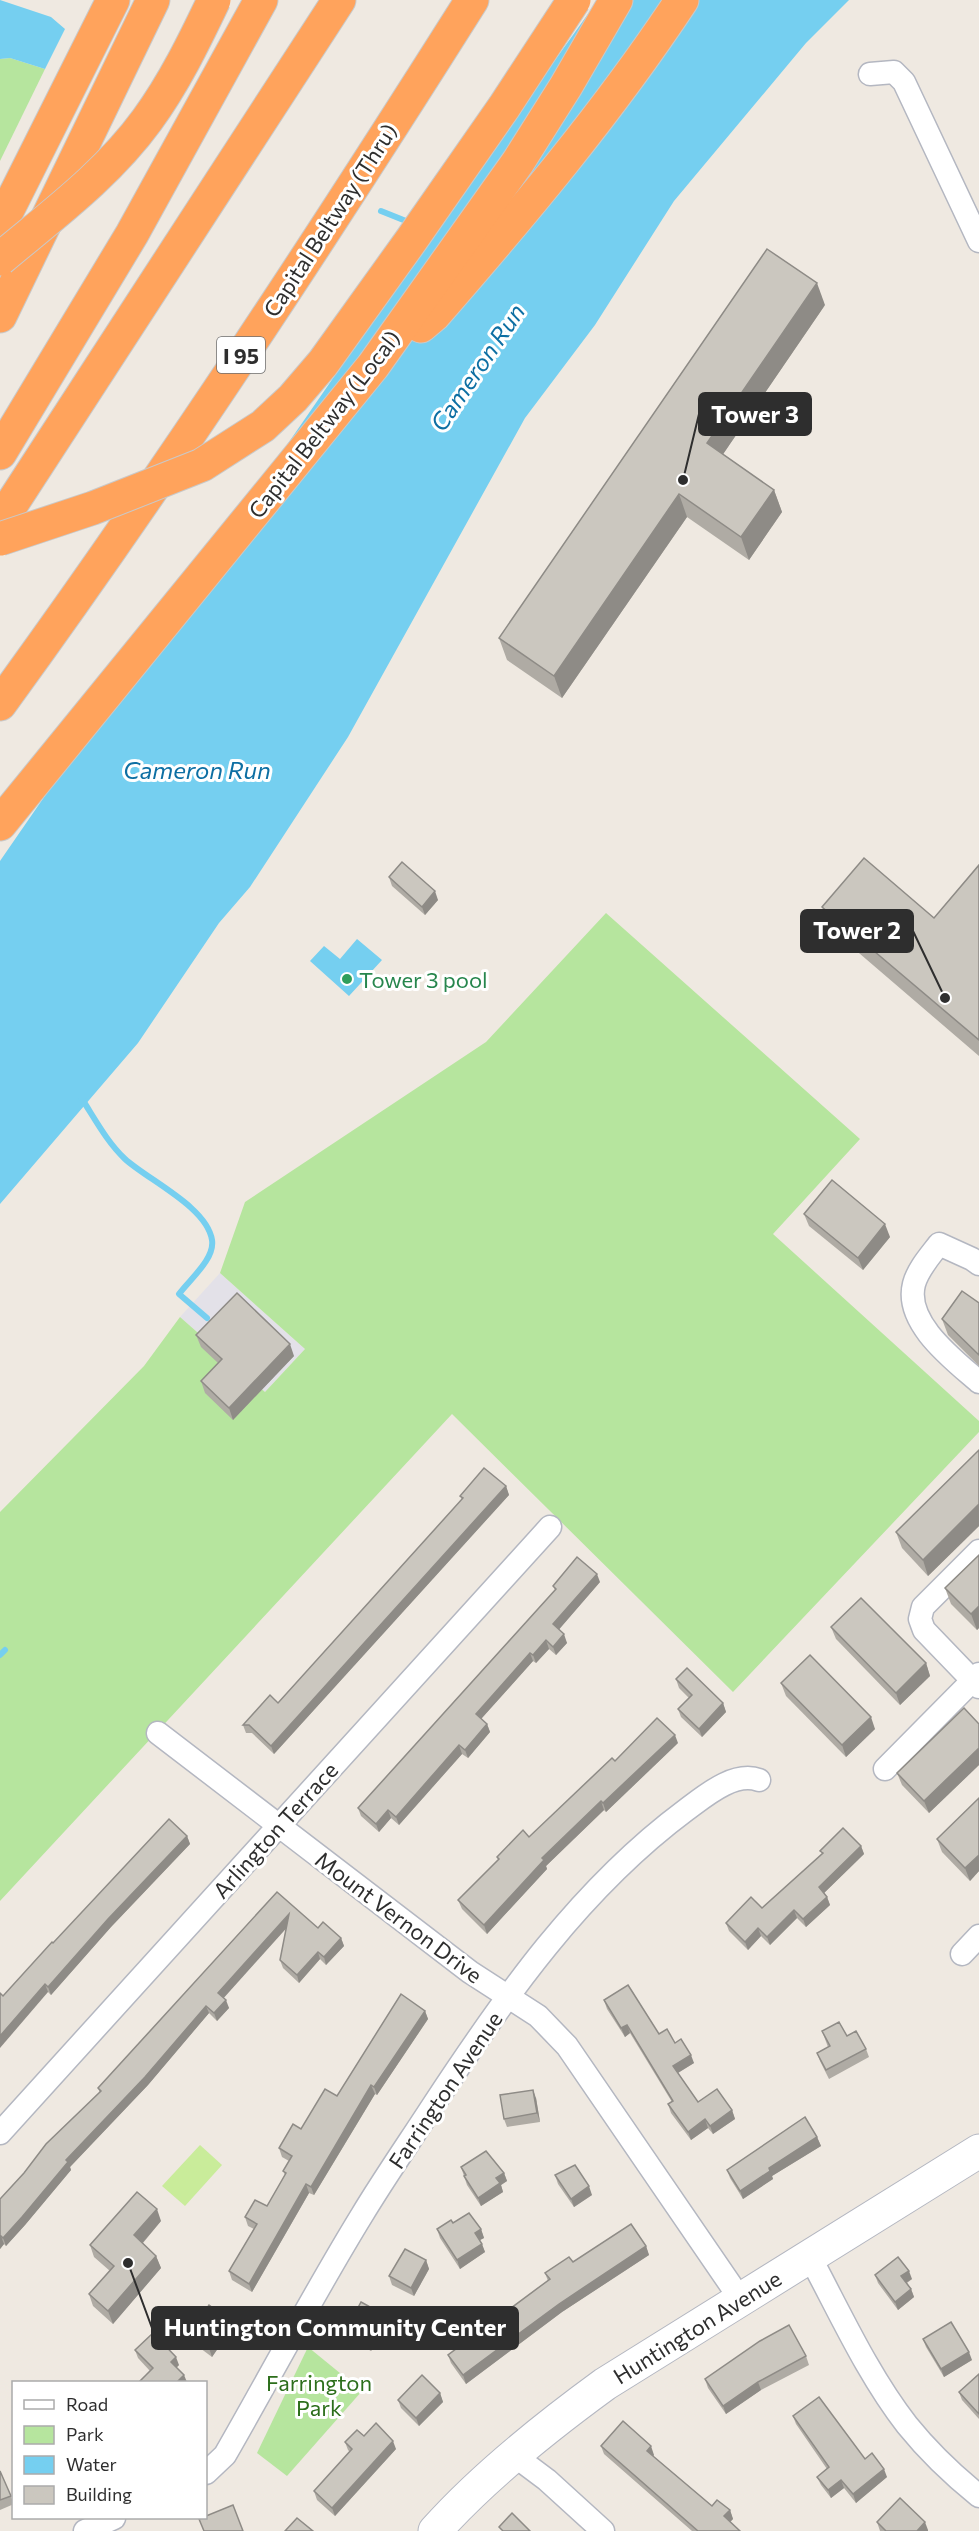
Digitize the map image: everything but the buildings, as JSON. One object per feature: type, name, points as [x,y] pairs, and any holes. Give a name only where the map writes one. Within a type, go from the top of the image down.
[{"type":"highway","points":[[0,316],[153,0]]},
{"type":"highway","points":[[0,259],[89,183],[121,152],[147,121],[193,46],[214,0]]},
{"type":"highway","points":[[0,453],[132,234],[261,0]]},
{"type":"highway","points":[[0,522],[339,0]]},
{"type":"highway","name":"Capital Beltway (Thru)","points":[[0,704],[68,611],[193,428],[398,117],[472,0]]},
{"type":"highway","points":[[0,539],[93,508],[202,465],[262,426],[293,398],[323,363],[405,248],[504,107],[574,0]]},
{"type":"highway","name":"Capital Beltway (Local)","points":[[0,824],[373,366],[518,162],[616,0]]},
{"type":"highway","points":[[373,366],[434,315],[508,231],[610,102],[682,0]]},
{"type":"highway","points":[[0,225],[111,2]]},
{"type":"main road","name":"Huntington Avenue","points":[[435,2531],[467,2497],[569,2410],[605,2384],[979,2151]]},
{"type":"street","points":[[870,74],[894,72],[904,82],[979,241]]},
{"type":"street","points":[[979,1264],[939,1244],[921,1269],[914,1286],[916,1312],[937,1344],[979,1382]]},
{"type":"street","name":"Arlington Terrace","points":[[0,2133],[550,1527]]},
{"type":"street","points":[[885,1769],[977,1681],[924,1630],[920,1619],[923,1607],[979,1551]]},
{"type":"street","name":"Mount Vernon Drive","points":[[158,1733],[470,1972],[538,2016],[567,2046],[741,2300]]},
{"type":"street","name":"Farrington Avenue","points":[[207,2472],[225,2455],[362,2215],[477,2039],[539,1953],[620,1864],[712,1791],[733,1782],[752,1778],[759,1780]]},
{"type":"street","points":[[962,1954],[979,1936]]},
{"type":"street","points":[[810,2257],[876,2378],[906,2424],[933,2455],[979,2496]]},
{"type":"street","points":[[515,2456],[547,2480],[603,2531]]},
{"type":"street","points":[[85,2531],[110,2519]]},
{"type":"shaded area","points":[[220,1273],[305,1349],[265,1392],[180,1317]]},
{"type":"green space","points":[[10,58],[45,69],[0,161],[0,59]]},
{"type":"green space","points":[[606,913],[860,1139],[773,1234],[979,1421],[979,1432],[733,1692],[452,1414],[0,1901],[0,1512],[144,1366],[180,1317],[265,1392],[305,1349],[220,1273],[245,1202],[486,1042]]},
{"type":"green space","points":[[200,2145],[222,2165],[185,2206],[162,2186]]},
{"type":"green space","name":"Farrington Park","points":[[308,2347],[362,2391],[287,2476],[257,2453]]},
{"type":"water","points":[[0,0],[51,17],[65,29],[45,69],[10,58],[0,59]]},
{"type":"water","name":"Cameron Run","points":[[598,0],[849,0],[806,43],[674,201],[595,325],[525,418],[348,737],[250,887],[219,923],[138,1043],[0,1204],[0,861],[480,165]]},
{"type":"water","name":"Tower 3 pool","points":[[357,939],[382,960],[349,996],[310,961],[324,946],[340,959]]},
{"type":"waterway","points":[[381,211],[411,223]]},
{"type":"waterway","points":[[82,1099],[102,1130],[125,1159],[188,1205],[200,1216],[208,1228],[212,1240],[210,1254],[179,1294],[207,1318]]},
{"type":"waterway","points":[[0,1655],[5,1650]]},
{"type":"place","name":"Tower 3","points":[[683,480]]},
{"type":"place","name":"Tower 3 pool","points":[[347,979]]},
{"type":"place","name":"Tower 2","points":[[945,998]]},
{"type":"place","name":"Huntington Community Center","points":[[128,2263]]}]
